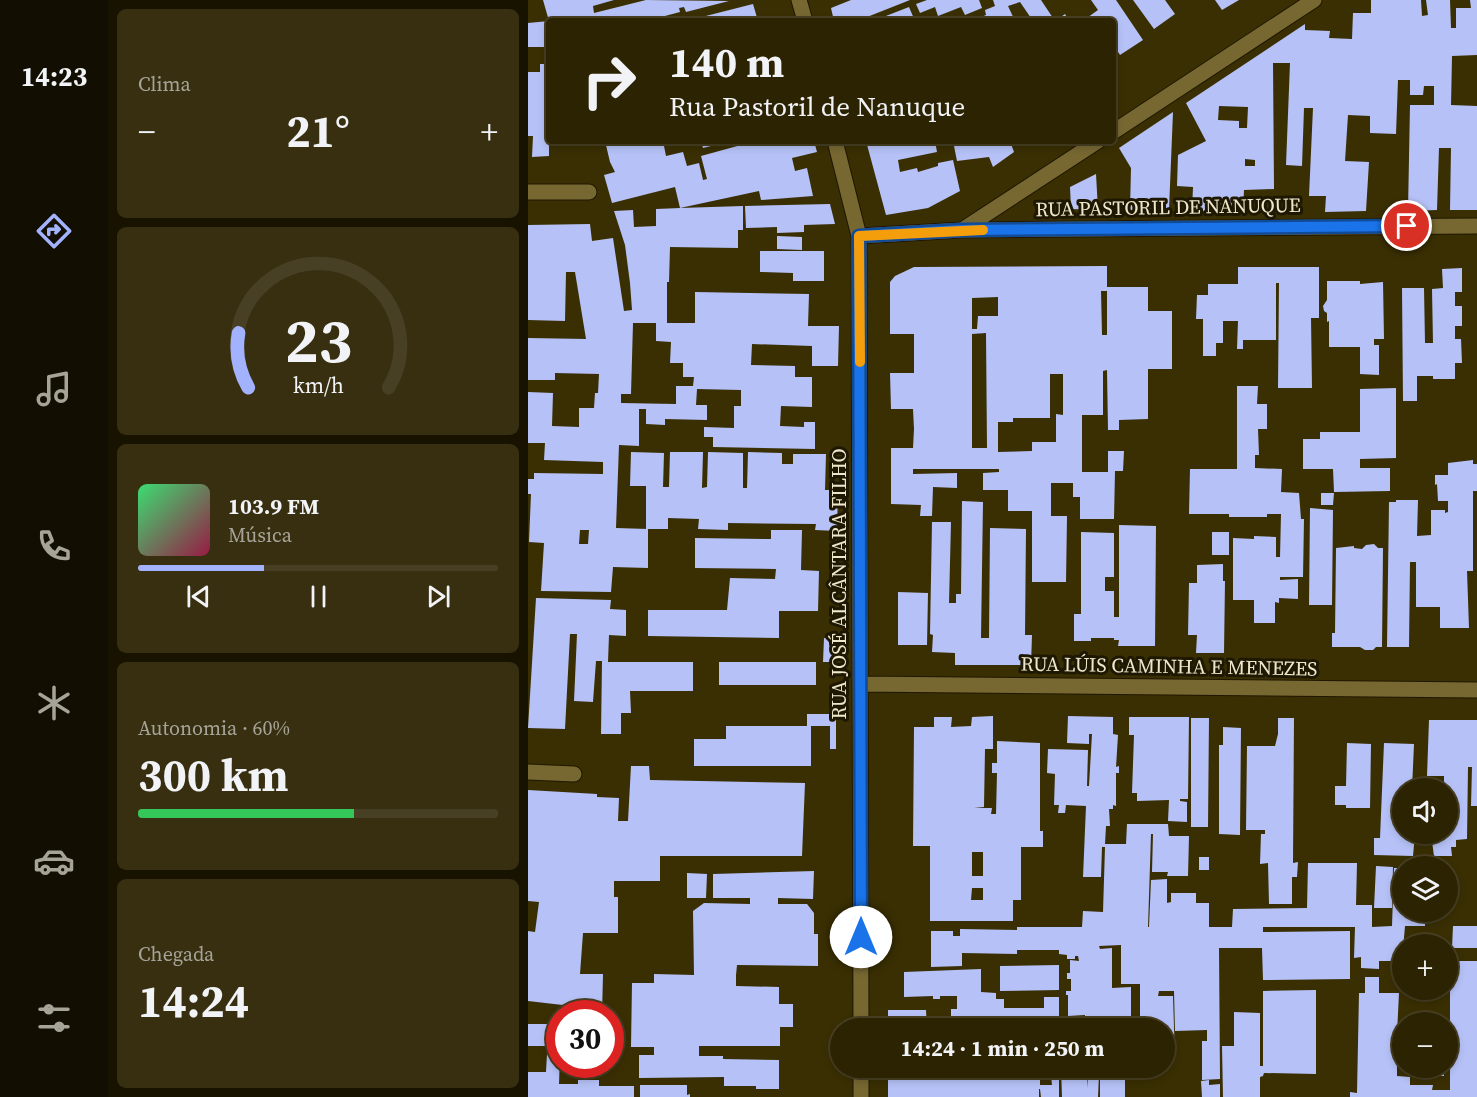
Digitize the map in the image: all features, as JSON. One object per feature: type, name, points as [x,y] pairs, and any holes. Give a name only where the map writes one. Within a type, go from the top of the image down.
[{"type":"street","points":[[799,0],[804,18]]},
{"type":"street","points":[[1116,130],[1314,0]]},
{"type":"street","name":"RUA JOSÉ ALCÂNTARA FILHO","points":[[836,144],[859,236],[861,1018]]},
{"type":"street","points":[[962,230],[1093,144]]},
{"type":"street","points":[[528,192],[589,192]]},
{"type":"street","name":"RUA PASTORIL DE NANUQUE","points":[[859,236],[962,230],[1477,226]]},
{"type":"street","name":"RUA LÚIS CAMINHA E MENEZES","points":[[861,684],[1477,690]]},
{"type":"street","points":[[528,772],[574,774]]},
{"type":"street","points":[[861,1078],[861,1097]]},
{"type":"building","points":[[543,0],[614,0],[593,6],[594,13],[646,0],[729,1],[686,12],[684,7],[679,8],[680,12],[657,18],[548,18]]},
{"type":"building","points":[[851,0],[910,0],[865,18],[833,18],[831,8]]},
{"type":"building","points":[[927,0],[979,0],[982,8],[965,15],[961,7],[938,16],[935,7],[920,13],[916,4]]},
{"type":"building","points":[[993,0],[1041,0],[1053,18],[1031,18],[1020,2],[1008,6],[1014,18],[978,18],[986,15],[985,10],[995,6]]},
{"type":"building","points":[[1091,0],[1116,0],[1143,40],[1120,55],[1116,49],[1116,18],[1087,18],[1098,10]]},
{"type":"building","points":[[1133,0],[1165,0],[1175,14],[1154,29]]},
{"type":"building","points":[[1215,0],[1239,0],[1222,10]]},
{"type":"building","points":[[1371,0],[1421,0],[1422,16],[1428,15],[1426,0],[1450,0],[1451,28],[1456,28],[1456,8],[1471,8],[1470,0],[1477,0],[1477,55],[1452,56],[1451,105],[1477,106],[1477,210],[1450,210],[1451,148],[1439,148],[1437,210],[1408,211],[1410,105],[1434,105],[1434,86],[1424,86],[1423,95],[1410,95],[1410,80],[1398,80],[1396,134],[1370,133],[1370,116],[1348,115],[1345,161],[1369,162],[1366,211],[1325,212],[1326,196],[1309,196],[1313,108],[1304,108],[1302,166],[1286,165],[1290,63],[1273,63],[1274,189],[1244,190],[1243,212],[1192,211],[1193,187],[1177,186],[1178,155],[1206,141],[1186,103],[1305,24],[1305,30],[1330,31],[1329,38],[1352,39],[1353,13],[1371,13]],"holes":[[[1219,106],[1248,107],[1247,128],[1239,128],[1239,121],[1218,120]],[[1245,159],[1255,160],[1255,166],[1245,166]]]},
{"type":"building","points":[[753,4],[757,18],[698,18]]},
{"type":"building","points":[[909,7],[914,18],[881,18]]},
{"type":"building","points":[[546,21],[546,47],[528,47],[528,23]]},
{"type":"building","points":[[540,64],[546,64],[546,144],[549,144],[549,156],[532,157],[533,136],[528,136],[528,72],[540,72]]},
{"type":"building","points":[[1173,112],[1169,210],[1130,210],[1131,168],[1119,148]]},
{"type":"building","points":[[606,144],[671,144],[664,146],[666,156],[683,152],[687,166],[699,163],[703,180],[707,179],[701,156],[741,144],[815,144],[817,152],[792,158],[795,171],[807,168],[813,196],[761,200],[759,191],[680,208],[675,187],[612,203],[604,175],[615,172]]},
{"type":"building","points":[[702,144],[719,144],[703,148]]},
{"type":"building","points":[[867,144],[936,144],[937,152],[898,160],[900,172],[917,168],[918,172],[938,166],[938,163],[953,160],[960,191],[928,208],[886,215]]},
{"type":"building","points":[[954,144],[1011,144],[1014,152],[993,167],[989,157],[957,161]]},
{"type":"building","points":[[1096,174],[1098,210],[1071,209],[1070,187]]},
{"type":"building","points":[[830,204],[835,224],[804,225],[804,232],[777,233],[777,227],[746,228],[745,206]]},
{"type":"building","points":[[743,206],[743,230],[738,230],[738,248],[670,247],[667,323],[695,323],[695,292],[809,294],[808,326],[839,326],[838,366],[812,366],[812,346],[752,344],[751,365],[795,366],[795,377],[812,377],[812,407],[781,406],[780,426],[804,427],[804,422],[815,422],[815,449],[713,447],[713,437],[704,437],[704,427],[734,428],[734,406],[741,406],[741,390],[697,389],[696,405],[707,405],[707,420],[665,419],[665,425],[646,424],[646,409],[639,409],[639,446],[619,445],[616,528],[648,529],[648,568],[613,567],[611,592],[541,591],[544,543],[529,542],[531,494],[528,494],[528,479],[534,479],[534,473],[603,474],[603,462],[544,460],[545,443],[528,443],[528,392],[553,393],[552,426],[579,427],[579,408],[594,408],[599,374],[555,373],[555,380],[528,380],[528,338],[586,339],[575,272],[566,272],[565,321],[528,320],[528,225],[590,224],[592,241],[613,238],[624,311],[632,310],[625,245],[614,211],[633,210],[634,227],[656,226],[656,209]],"holes":[[[633,323],[656,323],[656,341],[671,342],[670,363],[683,363],[683,377],[694,377],[693,386],[676,386],[676,404],[621,403],[621,394],[631,394]],[[580,530],[589,530],[588,544],[579,544]]]},
{"type":"building","points":[[777,236],[802,237],[802,250],[777,249]]},
{"type":"building","points":[[760,251],[824,251],[824,281],[793,281],[793,273],[760,272]]},
{"type":"building","points":[[1107,266],[1107,287],[1148,287],[1148,311],[1172,311],[1172,369],[1148,369],[1148,419],[1119,420],[1119,430],[1108,430],[1107,370],[1103,371],[1103,415],[1082,415],[1082,472],[1108,472],[1108,451],[1124,451],[1123,471],[1115,471],[1114,519],[1080,519],[1080,497],[1073,497],[1073,483],[1051,483],[1051,516],[1067,516],[1066,582],[1032,582],[1032,511],[1008,511],[1008,490],[983,490],[983,473],[999,472],[999,469],[913,469],[913,474],[957,473],[957,488],[933,487],[932,516],[920,516],[921,505],[891,504],[891,448],[913,448],[914,429],[913,409],[891,409],[890,373],[914,373],[914,334],[890,334],[890,282],[895,276],[914,267]],"holes":[[[1101,291],[1107,291],[1107,335],[1102,335]],[[998,297],[998,316],[978,316],[977,329],[972,329],[972,298]],[[986,333],[987,448],[972,448],[972,334]],[[1050,374],[1063,374],[1063,415],[1056,414],[1056,442],[1032,442],[1032,451],[998,452],[998,422],[1013,422],[1013,418],[1050,418]]]},
{"type":"building","points":[[1238,267],[1319,267],[1319,318],[1311,318],[1312,388],[1278,388],[1279,283],[1276,283],[1276,340],[1243,340],[1243,349],[1237,349],[1238,321],[1223,321],[1223,343],[1216,343],[1216,356],[1203,356],[1203,319],[1196,319],[1197,295],[1208,295],[1208,284],[1238,284]]},
{"type":"building","points":[[1462,268],[1462,292],[1455,292],[1455,306],[1462,306],[1462,326],[1455,326],[1455,339],[1461,339],[1462,363],[1455,363],[1455,379],[1417,376],[1417,401],[1403,401],[1402,288],[1424,288],[1425,343],[1433,343],[1432,289],[1443,288],[1442,269]]},
{"type":"building","points":[[1327,281],[1360,281],[1360,284],[1383,282],[1384,339],[1374,339],[1374,345],[1379,345],[1379,375],[1360,374],[1360,347],[1329,347],[1329,321],[1327,322],[1327,313],[1323,306],[1327,300]]},
{"type":"building","points":[[1237,386],[1258,386],[1257,404],[1267,404],[1267,429],[1258,429],[1259,455],[1255,455],[1255,468],[1282,469],[1281,492],[1299,493],[1301,519],[1304,519],[1303,577],[1280,577],[1280,580],[1298,579],[1298,599],[1279,598],[1279,603],[1275,602],[1275,623],[1254,623],[1254,600],[1233,600],[1233,538],[1276,537],[1276,557],[1280,557],[1281,514],[1267,514],[1267,517],[1229,517],[1229,514],[1189,514],[1190,469],[1237,469]]},
{"type":"building","points":[[1396,388],[1396,458],[1360,459],[1360,468],[1390,468],[1390,491],[1334,492],[1333,469],[1303,469],[1303,439],[1320,439],[1320,432],[1360,432],[1360,389]]},
{"type":"building","points":[[631,452],[664,453],[663,487],[669,487],[670,452],[703,452],[702,488],[707,487],[708,452],[743,453],[743,488],[747,488],[748,452],[782,453],[782,464],[793,464],[793,454],[826,454],[825,490],[838,490],[837,531],[815,530],[816,524],[728,523],[728,530],[698,529],[699,519],[668,518],[668,529],[646,529],[646,486],[630,486]]},
{"type":"building","points":[[1473,460],[1473,464],[1477,464],[1477,491],[1473,491],[1473,571],[1467,571],[1469,628],[1440,628],[1440,607],[1416,607],[1416,562],[1410,562],[1409,647],[1387,647],[1389,502],[1418,500],[1417,536],[1431,535],[1431,510],[1448,512],[1448,501],[1438,501],[1435,475],[1448,475],[1448,463]]},
{"type":"building","points":[[1321,493],[1334,493],[1333,505],[1321,505]]},
{"type":"building","points":[[962,501],[983,502],[981,638],[989,638],[990,528],[1026,529],[1025,635],[1032,635],[1031,665],[955,665],[955,653],[932,652],[933,635],[930,634],[932,522],[951,522],[949,603],[956,603],[956,594],[961,594]]},
{"type":"building","points":[[1310,508],[1333,510],[1332,605],[1309,605]]},
{"type":"building","points":[[1119,525],[1156,526],[1155,646],[1118,646],[1119,640],[1114,640],[1114,638],[1074,641],[1074,614],[1081,614],[1081,532],[1114,533],[1114,577],[1105,577],[1105,591],[1114,591],[1114,617],[1119,617]]},
{"type":"building","points":[[771,530],[802,530],[801,570],[819,571],[818,611],[779,611],[779,638],[648,636],[648,610],[727,610],[730,578],[775,579],[776,569],[695,568],[695,538],[771,539]]},
{"type":"building","points":[[1212,532],[1229,532],[1229,555],[1212,555]]},
{"type":"building","points":[[1374,544],[1378,548],[1383,548],[1382,647],[1365,650],[1360,647],[1332,647],[1332,633],[1335,633],[1336,548],[1354,546],[1354,548],[1362,549],[1366,545]]},
{"type":"building","points":[[1223,564],[1223,581],[1225,581],[1224,653],[1196,653],[1197,635],[1188,635],[1189,583],[1197,583],[1197,565]]},
{"type":"building","points":[[898,592],[928,593],[927,645],[898,645]]},
{"type":"building","points":[[536,598],[611,600],[610,609],[626,610],[626,636],[609,635],[608,662],[693,662],[693,691],[630,691],[631,713],[621,713],[621,734],[601,734],[602,661],[596,661],[593,702],[574,701],[577,634],[570,634],[565,729],[528,728]]},
{"type":"building","points":[[824,638],[836,639],[836,662],[823,662]]},
{"type":"building","points":[[719,662],[816,662],[816,685],[719,685]]},
{"type":"building","points":[[807,714],[836,714],[836,749],[830,749],[830,726],[811,726],[811,766],[694,766],[694,739],[726,739],[726,726],[807,726]]},
{"type":"building","points":[[993,716],[993,749],[985,749],[984,807],[974,808],[992,808],[991,814],[996,814],[997,773],[992,773],[992,763],[997,763],[997,741],[1040,743],[1040,831],[1043,831],[1043,847],[1021,847],[1021,900],[1013,900],[1013,921],[930,921],[930,846],[913,846],[914,727],[934,727],[934,717],[952,717],[951,727],[971,726],[972,717]],"holes":[[[972,852],[983,852],[983,876],[972,876]],[[972,888],[983,888],[983,900],[971,900]]]},
{"type":"building","points":[[1068,716],[1113,717],[1113,734],[1118,735],[1116,767],[1119,766],[1119,773],[1116,773],[1116,806],[1113,805],[1113,809],[1109,809],[1110,826],[1106,826],[1105,844],[1126,844],[1127,824],[1168,824],[1169,836],[1189,836],[1188,876],[1167,876],[1168,872],[1152,872],[1153,834],[1151,834],[1148,927],[1151,880],[1167,879],[1167,903],[1171,902],[1171,893],[1196,893],[1196,903],[1209,903],[1209,927],[1232,927],[1233,909],[1307,908],[1308,863],[1357,863],[1356,905],[1372,905],[1372,927],[1392,926],[1392,922],[1425,922],[1425,926],[1405,926],[1404,934],[1392,934],[1392,961],[1379,961],[1379,969],[1361,968],[1361,957],[1354,958],[1355,927],[1263,927],[1263,932],[1350,931],[1350,979],[1263,980],[1262,948],[1219,948],[1220,1079],[1202,1080],[1202,1041],[1207,1041],[1207,1030],[1175,1031],[1174,991],[1159,991],[1158,996],[1173,996],[1174,1018],[1140,1018],[1140,984],[1121,984],[1121,945],[1099,946],[1100,949],[1112,948],[1112,988],[1131,987],[1131,1018],[1068,1016],[1066,991],[1071,991],[1071,979],[1067,979],[1067,973],[1070,973],[1070,960],[1079,961],[1078,956],[1075,956],[1075,959],[1067,959],[1067,955],[1059,954],[1059,950],[1017,950],[1017,954],[962,953],[962,966],[931,967],[931,931],[953,931],[953,936],[960,936],[960,929],[1017,930],[1017,927],[1082,927],[1083,911],[1103,912],[1105,847],[1102,847],[1101,877],[1083,877],[1086,806],[1066,805],[1065,813],[1058,813],[1059,805],[1054,805],[1055,774],[1047,773],[1048,749],[1088,750],[1087,786],[1089,786],[1092,734],[1089,734],[1089,744],[1067,743]]},
{"type":"building","points":[[1129,717],[1189,717],[1188,799],[1180,799],[1180,801],[1187,802],[1187,822],[1168,821],[1169,800],[1137,801],[1137,793],[1132,793],[1134,735],[1129,735]]},
{"type":"building","points":[[1191,718],[1209,718],[1208,827],[1191,827]]},
{"type":"building","points":[[1278,718],[1294,718],[1293,863],[1298,862],[1297,877],[1292,877],[1292,904],[1269,904],[1268,863],[1260,864],[1261,834],[1265,834],[1265,830],[1246,830],[1247,746],[1275,746]]},
{"type":"building","points":[[1429,720],[1477,720],[1477,806],[1471,806],[1472,767],[1468,767],[1467,839],[1458,840],[1458,778],[1427,776]]},
{"type":"building","points":[[1223,727],[1241,728],[1240,835],[1219,834],[1219,745],[1223,745]]},
{"type":"building","points":[[1347,743],[1371,744],[1370,808],[1346,808],[1346,805],[1335,805],[1335,786],[1346,786]]},
{"type":"building","points":[[1384,743],[1414,744],[1412,778],[1392,778],[1392,844],[1414,844],[1413,856],[1374,855],[1374,838],[1380,838]]},
{"type":"building","points":[[631,766],[649,766],[650,780],[805,783],[802,856],[660,856],[660,881],[614,881],[614,897],[618,897],[618,933],[583,933],[580,974],[603,974],[602,1000],[546,1000],[546,1003],[528,1001],[528,931],[535,932],[539,902],[528,901],[528,790],[597,794],[597,797],[619,798],[618,821],[628,821]]},
{"type":"building","points":[[1432,844],[1456,844],[1456,847],[1451,847],[1452,856],[1434,856]]},
{"type":"building","points":[[1199,857],[1209,857],[1209,870],[1199,870]]},
{"type":"building","points":[[1376,866],[1392,867],[1392,908],[1374,908]]},
{"type":"building","points":[[814,871],[813,899],[778,898],[778,904],[807,904],[814,913],[814,934],[818,934],[818,966],[737,965],[736,986],[779,987],[779,1004],[793,1004],[793,1027],[780,1027],[780,1046],[699,1046],[699,1056],[779,1060],[779,1089],[724,1086],[724,1077],[639,1078],[639,1055],[654,1055],[654,1047],[631,1047],[632,983],[654,983],[654,974],[694,975],[693,911],[704,903],[750,904],[750,898],[713,898],[713,874]]},
{"type":"building","points":[[687,873],[707,874],[706,898],[687,898]]},
{"type":"building","points":[[1453,926],[1477,926],[1477,948],[1458,948],[1458,934],[1453,934]]},
{"type":"building","points":[[1458,961],[1477,961],[1477,1097],[1350,1097],[1350,1092],[1357,1093],[1359,993],[1365,993],[1365,977],[1379,977],[1379,993],[1392,993],[1392,1000],[1399,1000],[1398,1012],[1392,1012],[1392,1078],[1410,1078],[1410,1085],[1433,1085],[1432,1090],[1450,1090],[1450,1078],[1458,1078],[1458,1012],[1450,1012],[1450,1000],[1458,1000]]},
{"type":"building","points":[[1059,965],[1059,990],[1000,991],[1000,966]]},
{"type":"building","points":[[981,969],[981,992],[996,993],[996,999],[1004,999],[1004,1008],[1044,1008],[1044,997],[1059,997],[1059,1018],[940,1018],[940,1016],[951,1016],[951,1009],[957,1009],[957,996],[940,996],[940,999],[933,999],[933,996],[904,997],[904,972]]},
{"type":"building","points":[[1316,990],[1316,1074],[1264,1073],[1260,1077],[1260,1097],[1223,1097],[1222,1046],[1234,1046],[1234,1012],[1260,1013],[1260,1066],[1263,1066],[1263,991]]},
{"type":"building","points":[[888,1010],[926,1010],[926,1018],[888,1018]]},
{"type":"building","points":[[528,1024],[546,1024],[546,1046],[528,1046]]},
{"type":"building","points":[[528,1072],[546,1072],[546,1078],[559,1078],[559,1084],[578,1084],[578,1080],[599,1080],[599,1086],[634,1086],[634,1097],[528,1097]]},
{"type":"building","points":[[888,1078],[1040,1078],[1040,1085],[1052,1085],[1051,1078],[1059,1078],[1059,1097],[1041,1097],[1039,1089],[1039,1097],[888,1097]]},
{"type":"building","points":[[1061,1078],[1087,1078],[1087,1088],[1088,1078],[1099,1078],[1098,1097],[1062,1097]]},
{"type":"building","points":[[1100,1078],[1125,1078],[1125,1097],[1100,1097]]},
{"type":"building","points":[[1209,1080],[1209,1085],[1220,1084],[1220,1097],[1202,1097],[1201,1081]]},
{"type":"building","points":[[640,1085],[687,1085],[687,1095],[690,1094],[690,1097],[640,1097]]},
{"type":"slow traffic","points":[[860,362],[859,236],[983,230]]},
{"type":"route","points":[[861,937],[859,236],[962,230],[1407,226]]}]
